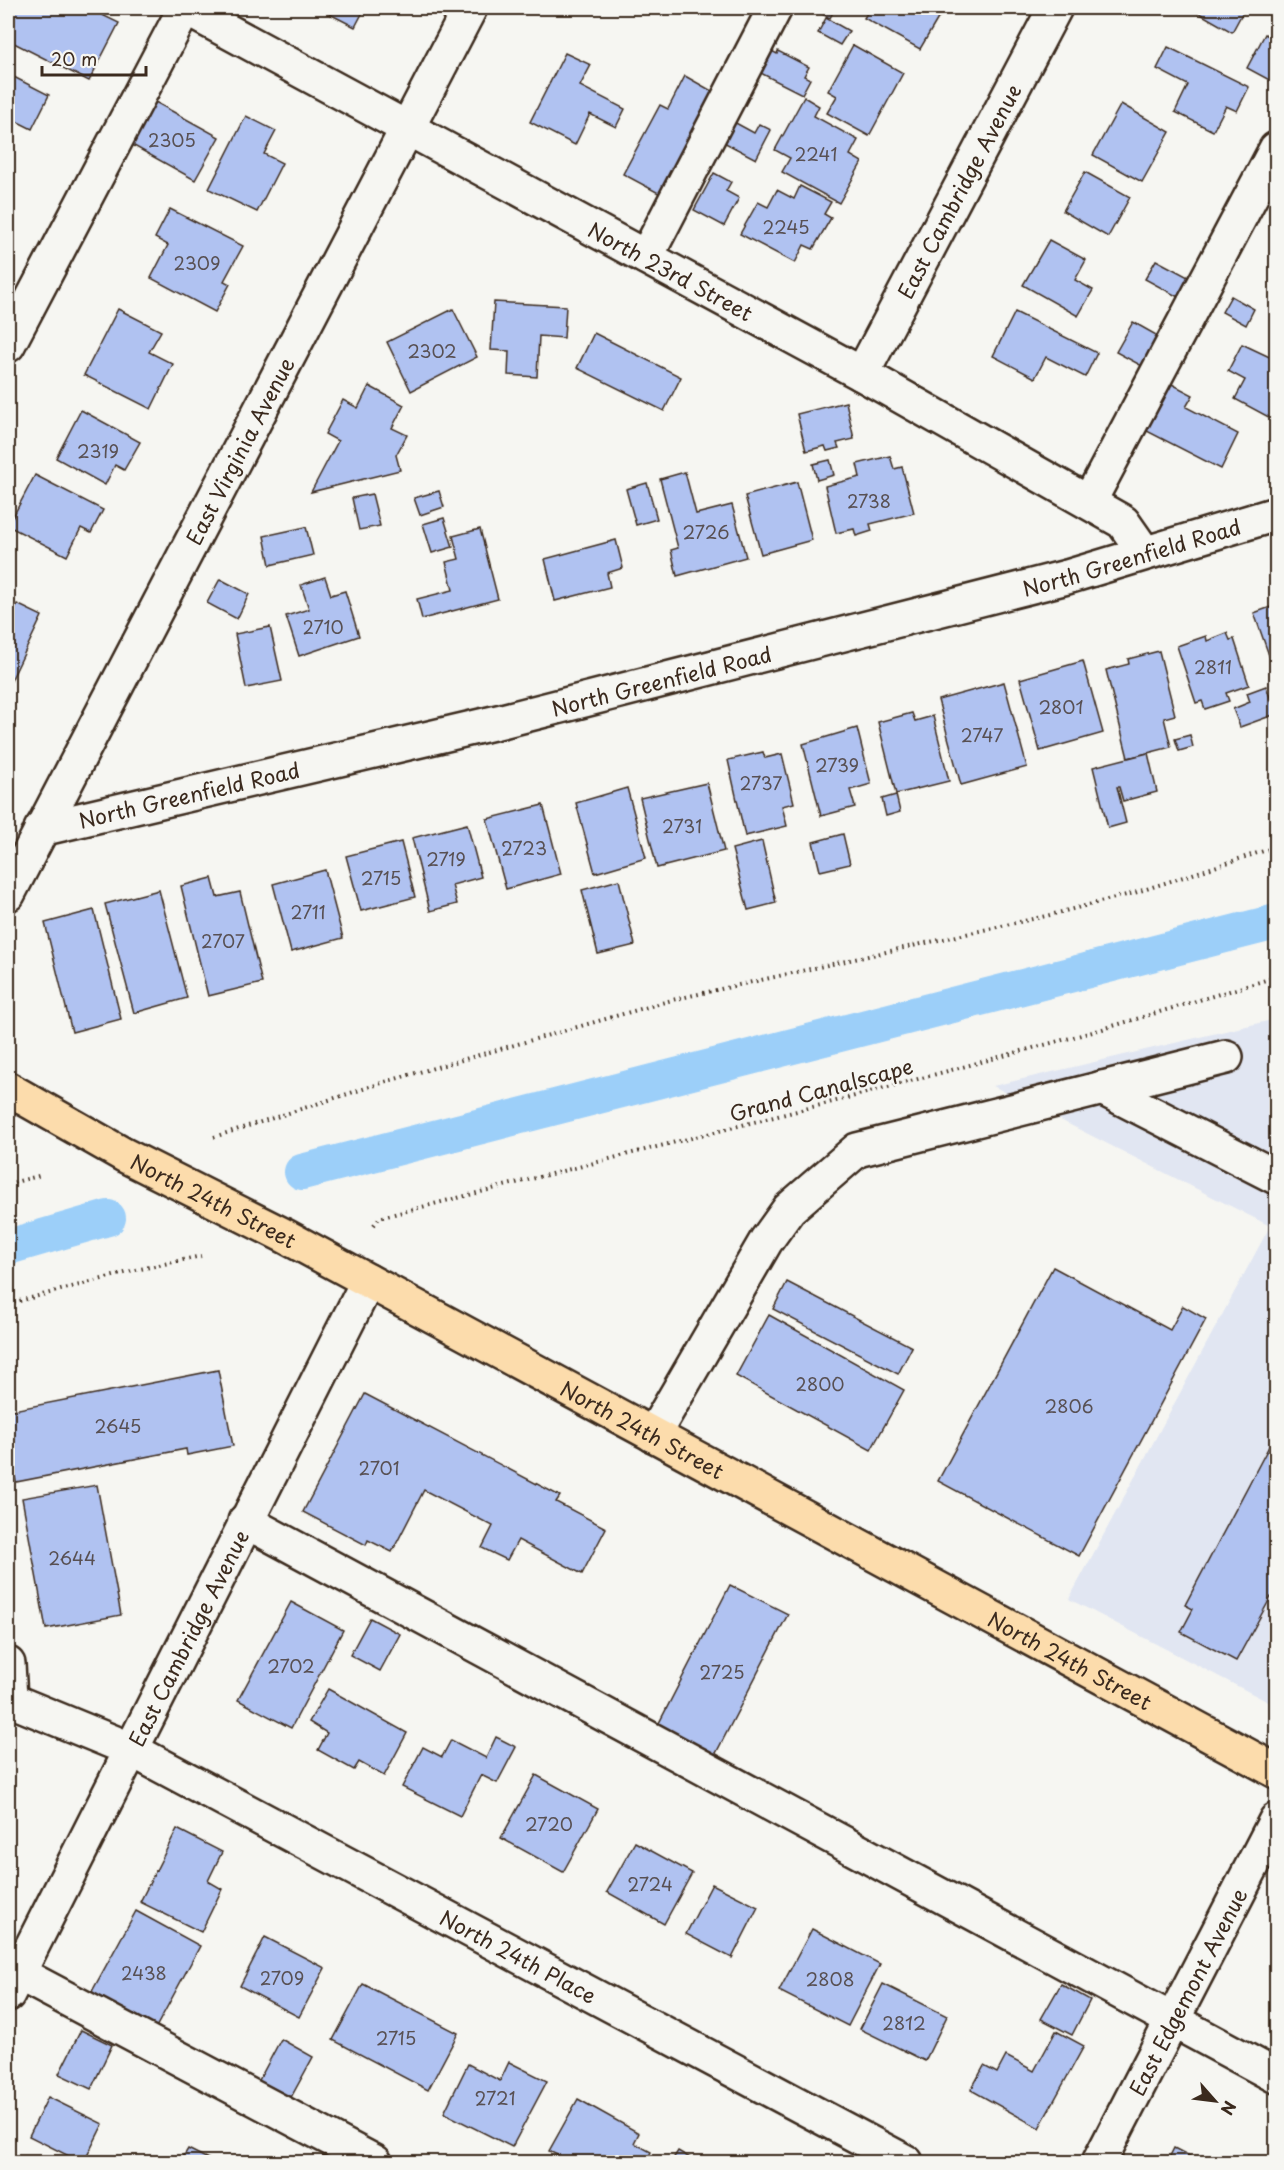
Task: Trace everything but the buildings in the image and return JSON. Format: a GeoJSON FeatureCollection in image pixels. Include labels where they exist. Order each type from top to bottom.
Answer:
{"type":"FeatureCollection","features":[{"type":"Feature","properties":{"kind":"main road","name":"North 24th Street"},"geometry":{"type":"LineString","coordinates":[[8,1089],[158,1172],[285,1236],[1276,1771]]}},
{"type":"Feature","properties":{"kind":"street","name":"North 23rd Street"},"geometry":{"type":"LineString","coordinates":[[185,8],[862,374],[1089,502],[1123,522],[1144,552]]}},
{"type":"Feature","properties":{"kind":"street"},"geometry":{"type":"LineString","coordinates":[[8,345],[185,8]]}},
{"type":"Feature","properties":{"kind":"street","name":"East Virginia Avenue"},"geometry":{"type":"LineString","coordinates":[[8,894],[470,8]]}},
{"type":"Feature","properties":{"kind":"street"},"geometry":{"type":"LineString","coordinates":[[646,257],[775,8]]}},
{"type":"Feature","properties":{"kind":"street","name":"East Cambridge Avenue"},"geometry":{"type":"LineString","coordinates":[[862,374],[1055,8]]}},
{"type":"Feature","properties":{"kind":"street"},"geometry":{"type":"LineString","coordinates":[[1089,502],[1276,149]]}},
{"type":"Feature","properties":{"kind":"street","name":"North Greenfield Road"},"geometry":{"type":"LineString","coordinates":[[41,829],[502,721],[1067,577],[1276,514]]}},
{"type":"Feature","properties":{"kind":"street"},"geometry":{"type":"LineString","coordinates":[[653,1435],[766,1241],[789,1209],[857,1150],[1226,1057]]}},
{"type":"Feature","properties":{"kind":"street"},"geometry":{"type":"LineString","coordinates":[[1102,1088],[1276,1177]]}},
{"type":"Feature","properties":{"kind":"street","name":"East Cambridge Avenue"},"geometry":{"type":"LineString","coordinates":[[13,1983],[368,1281]]}},
{"type":"Feature","properties":{"kind":"street"},"geometry":{"type":"LineString","coordinates":[[245,1521],[1276,2076]]}},
{"type":"Feature","properties":{"kind":"street"},"geometry":{"type":"LineString","coordinates":[[8,1664],[8,1699]]}},
{"type":"Feature","properties":{"kind":"street","name":"North 24th Place"},"geometry":{"type":"LineString","coordinates":[[8,1699],[130,1749],[906,2163]]}},
{"type":"Feature","properties":{"kind":"street","name":"East Edgemont Avenue"},"geometry":{"type":"LineString","coordinates":[[1099,2163],[1276,1820]]}},
{"type":"Feature","properties":{"kind":"street"},"geometry":{"type":"LineString","coordinates":[[13,1983],[375,2163]]}},
{"type":"Feature","properties":{"kind":"path"},"geometry":{"type":"LineString","coordinates":[[214,1137],[388,1081],[672,1000],[1046,916],[1134,893],[1276,848]]}},
{"type":"Feature","properties":{"kind":"path","name":"Grand Canalscape"},"geometry":{"type":"LineString","coordinates":[[374,1225],[379,1218],[840,1100],[1096,1031],[1276,977]]}},
{"type":"Feature","properties":{"kind":"path"},"geometry":{"type":"LineString","coordinates":[[8,1184],[42,1175]]}},
{"type":"Feature","properties":{"kind":"path"},"geometry":{"type":"LineString","coordinates":[[8,1304],[136,1270],[201,1256]]}},
{"type":"Feature","properties":{"kind":"shaded area"},"geometry":{"type":"Polygon","coordinates":[[[1276,1019],[1276,1706],[1069,1599],[1270,1226],[993,1086],[1276,1019]]]}},
{"type":"Feature","properties":{"kind":"waterway"},"geometry":{"type":"LineString","coordinates":[[302,1172],[1276,922]]}},
{"type":"Feature","properties":{"kind":"waterway"},"geometry":{"type":"LineString","coordinates":[[8,1247],[108,1218]]}}]}
